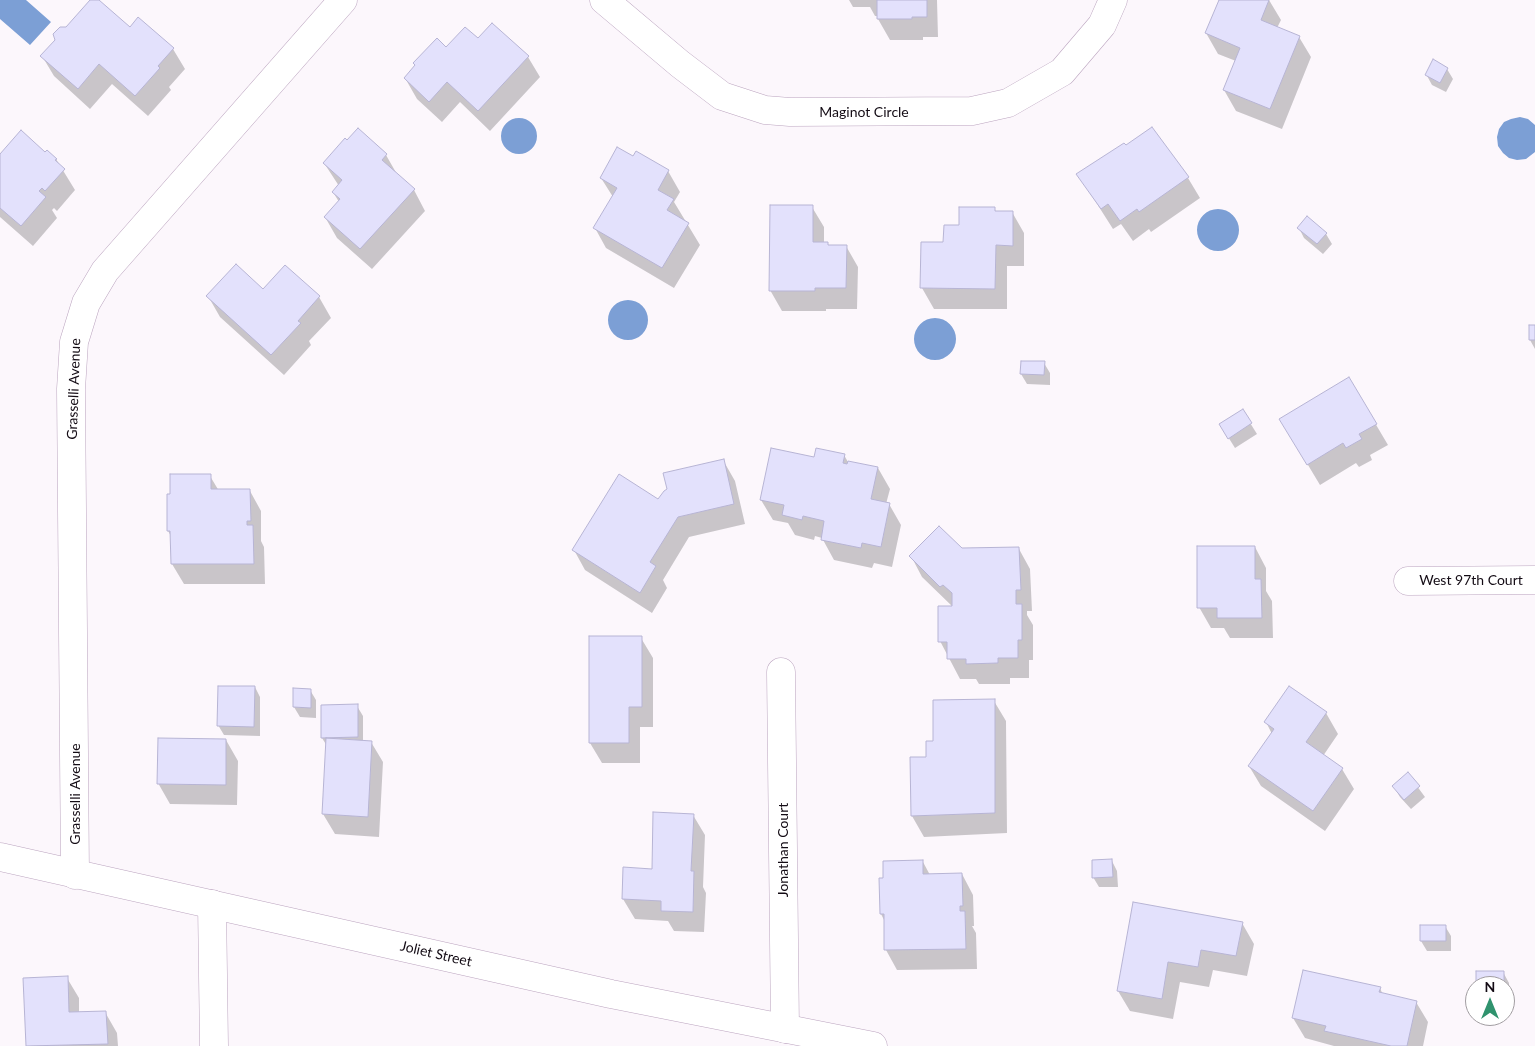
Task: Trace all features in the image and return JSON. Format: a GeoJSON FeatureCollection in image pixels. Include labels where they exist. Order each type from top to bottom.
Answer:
{"type":"FeatureCollection","features":[{"type":"Feature","properties":{"kind":"street","name":"Grasselli Avenue"},"geometry":{"type":"LineString","coordinates":[[75,875],[71,389],[74,342],[83,311],[105,271],[343,0]]}},
{"type":"Feature","properties":{"kind":"street","name":"Maginot Circle"},"geometry":{"type":"LineString","coordinates":[[604,0],[680,64],[722,96],[765,110],[790,112],[899,112],[972,111],[1008,103],[1062,72],[1102,25],[1113,0]]}},
{"type":"Feature","properties":{"kind":"street","name":"West 97th Court"},"geometry":{"type":"LineString","coordinates":[[1408,581],[1535,580]]}},
{"type":"Feature","properties":{"kind":"street","name":"Jonathan Court"},"geometry":{"type":"LineString","coordinates":[[781,672],[785,1029]]}},
{"type":"Feature","properties":{"kind":"street","name":"Joliet Street"},"geometry":{"type":"LineString","coordinates":[[0,857],[611,994],[873,1046]]}},
{"type":"Feature","properties":{"kind":"street"},"geometry":{"type":"LineString","coordinates":[[212,904],[214,1046]]}},
{"type":"Feature","properties":{"kind":"water"},"geometry":{"type":"Polygon","coordinates":[[[0,0],[26,0],[51,22],[30,45],[0,19],[0,0]]]}},
{"type":"Feature","properties":{"kind":"water"},"geometry":{"type":"Polygon","coordinates":[[[1520,117],[1528,119],[1535,125],[1535,152],[1526,159],[1517,160],[1509,158],[1503,153],[1498,146],[1497,137],[1499,129],[1504,122],[1520,117]]]}},
{"type":"Feature","properties":{"kind":"water"},"geometry":{"type":"Polygon","coordinates":[[[519,118],[526,119],[532,123],[536,129],[536,143],[532,149],[526,153],[519,154],[512,153],[506,149],[502,143],[501,136],[502,129],[506,123],[512,119],[519,118]]]}},
{"type":"Feature","properties":{"kind":"water"},"geometry":{"type":"Polygon","coordinates":[[[1222,209],[1230,212],[1236,218],[1239,230],[1236,242],[1230,248],[1214,251],[1206,248],[1200,242],[1197,226],[1200,218],[1206,212],[1222,209]]]}},
{"type":"Feature","properties":{"kind":"water"},"geometry":{"type":"Polygon","coordinates":[[[628,300],[642,306],[648,320],[642,334],[628,340],[614,334],[608,320],[614,306],[628,300]]]}},
{"type":"Feature","properties":{"kind":"water"},"geometry":{"type":"Polygon","coordinates":[[[939,318],[947,321],[953,327],[956,339],[953,351],[947,357],[931,360],[923,357],[917,351],[914,335],[917,327],[923,321],[939,318]]]}},
{"type":"Feature","properties":{"kind":"building"},"geometry":{"type":"Polygon","coordinates":[[[90,0],[99,0],[130,27],[138,17],[174,48],[158,66],[160,68],[135,96],[99,64],[78,89],[40,56],[55,40],[53,34],[60,27],[66,27],[90,0]]]}},
{"type":"Feature","properties":{"kind":"building"},"geometry":{"type":"Polygon","coordinates":[[[877,0],[927,0],[927,17],[877,19],[877,0]]]}},
{"type":"Feature","properties":{"kind":"building"},"geometry":{"type":"Polygon","coordinates":[[[1219,0],[1269,0],[1261,20],[1300,36],[1270,109],[1223,90],[1240,48],[1205,33],[1219,0]]]}},
{"type":"Feature","properties":{"kind":"building"},"geometry":{"type":"Polygon","coordinates":[[[492,23],[529,56],[478,111],[447,82],[429,102],[404,78],[415,65],[413,63],[437,38],[446,47],[465,27],[478,38],[492,23]]]}},
{"type":"Feature","properties":{"kind":"building"},"geometry":{"type":"Polygon","coordinates":[[[1433,59],[1448,68],[1440,83],[1425,75],[1433,59]]]}},
{"type":"Feature","properties":{"kind":"building"},"geometry":{"type":"Polygon","coordinates":[[[1152,127],[1189,177],[1139,212],[1137,209],[1120,221],[1108,204],[1101,209],[1076,174],[1124,143],[1126,145],[1152,127]]]}},
{"type":"Feature","properties":{"kind":"building"},"geometry":{"type":"Polygon","coordinates":[[[358,128],[387,154],[382,160],[415,189],[360,249],[324,217],[340,199],[332,192],[342,180],[323,163],[345,138],[347,140],[358,128]]]}},
{"type":"Feature","properties":{"kind":"building"},"geometry":{"type":"Polygon","coordinates":[[[21,130],[45,152],[47,150],[65,169],[45,191],[42,188],[39,191],[46,197],[21,226],[0,208],[0,154],[21,130]]]}},
{"type":"Feature","properties":{"kind":"building"},"geometry":{"type":"Polygon","coordinates":[[[617,147],[633,156],[636,151],[669,170],[658,190],[674,199],[667,210],[689,223],[662,268],[593,228],[617,188],[600,178],[617,147]]]}},
{"type":"Feature","properties":{"kind":"building"},"geometry":{"type":"Polygon","coordinates":[[[770,205],[813,205],[813,242],[828,242],[828,245],[847,245],[846,288],[815,288],[815,291],[769,291],[770,205]]]}},
{"type":"Feature","properties":{"kind":"building"},"geometry":{"type":"Polygon","coordinates":[[[959,207],[995,207],[995,211],[1013,211],[1013,246],[996,245],[995,289],[920,288],[921,242],[943,242],[944,225],[959,225],[959,207]]]}},
{"type":"Feature","properties":{"kind":"building"},"geometry":{"type":"Polygon","coordinates":[[[1307,216],[1327,233],[1317,244],[1297,228],[1307,216]]]}},
{"type":"Feature","properties":{"kind":"building"},"geometry":{"type":"Polygon","coordinates":[[[236,264],[263,289],[285,265],[320,296],[298,321],[301,323],[271,355],[206,296],[236,264]]]}},
{"type":"Feature","properties":{"kind":"building"},"geometry":{"type":"Polygon","coordinates":[[[1529,325],[1535,325],[1535,340],[1529,340],[1529,325]]]}},
{"type":"Feature","properties":{"kind":"building"},"geometry":{"type":"Polygon","coordinates":[[[1021,361],[1045,361],[1044,375],[1020,374],[1021,361]]]}},
{"type":"Feature","properties":{"kind":"building"},"geometry":{"type":"Polygon","coordinates":[[[1349,377],[1377,424],[1359,434],[1362,439],[1346,448],[1343,443],[1307,465],[1279,419],[1349,377]]]}},
{"type":"Feature","properties":{"kind":"building"},"geometry":{"type":"Polygon","coordinates":[[[1243,409],[1252,423],[1228,439],[1219,424],[1243,409]]]}},
{"type":"Feature","properties":{"kind":"building"},"geometry":{"type":"Polygon","coordinates":[[[771,448],[814,457],[816,448],[845,454],[843,463],[847,464],[848,461],[878,467],[871,499],[890,503],[881,547],[862,543],[861,548],[821,540],[824,521],[803,516],[802,520],[782,515],[784,505],[760,500],[771,448]]]}},
{"type":"Feature","properties":{"kind":"building"},"geometry":{"type":"Polygon","coordinates":[[[724,459],[734,504],[678,517],[650,562],[656,566],[640,593],[572,550],[619,474],[658,499],[667,489],[663,473],[724,459]]]}},
{"type":"Feature","properties":{"kind":"building"},"geometry":{"type":"Polygon","coordinates":[[[170,474],[211,474],[211,489],[250,489],[251,521],[247,521],[247,525],[253,525],[254,564],[171,564],[170,531],[167,531],[167,494],[170,494],[170,474]]]}},
{"type":"Feature","properties":{"kind":"building"},"geometry":{"type":"Polygon","coordinates":[[[939,526],[962,548],[1019,547],[1021,590],[1016,590],[1016,604],[1022,604],[1022,640],[1018,640],[1018,658],[998,658],[998,663],[966,664],[966,659],[947,659],[947,642],[938,642],[938,606],[952,606],[952,593],[943,585],[940,587],[909,556],[939,526]]]}},
{"type":"Feature","properties":{"kind":"building"},"geometry":{"type":"Polygon","coordinates":[[[1197,546],[1255,546],[1255,579],[1261,579],[1262,618],[1217,618],[1217,608],[1197,608],[1197,546]]]}},
{"type":"Feature","properties":{"kind":"building"},"geometry":{"type":"Polygon","coordinates":[[[589,636],[642,636],[642,707],[629,707],[629,743],[589,743],[589,636]]]}},
{"type":"Feature","properties":{"kind":"building"},"geometry":{"type":"Polygon","coordinates":[[[218,686],[255,686],[254,727],[217,726],[218,686]]]}},
{"type":"Feature","properties":{"kind":"building"},"geometry":{"type":"Polygon","coordinates":[[[1289,686],[1327,712],[1306,742],[1343,768],[1313,811],[1248,766],[1274,729],[1264,722],[1289,686]]]}},
{"type":"Feature","properties":{"kind":"building"},"geometry":{"type":"Polygon","coordinates":[[[293,688],[311,689],[311,708],[293,707],[293,688]]]}},
{"type":"Feature","properties":{"kind":"building"},"geometry":{"type":"Polygon","coordinates":[[[995,699],[995,813],[911,816],[910,757],[926,757],[926,741],[933,741],[933,700],[995,699]]]}},
{"type":"Feature","properties":{"kind":"building"},"geometry":{"type":"Polygon","coordinates":[[[358,704],[358,737],[321,738],[321,705],[358,704]]]}},
{"type":"Feature","properties":{"kind":"building"},"geometry":{"type":"Polygon","coordinates":[[[158,738],[226,739],[226,785],[157,784],[158,738]]]}},
{"type":"Feature","properties":{"kind":"building"},"geometry":{"type":"Polygon","coordinates":[[[326,738],[372,741],[368,817],[322,814],[326,738]]]}},
{"type":"Feature","properties":{"kind":"building"},"geometry":{"type":"Polygon","coordinates":[[[1408,772],[1420,786],[1404,800],[1392,786],[1408,772]]]}},
{"type":"Feature","properties":{"kind":"building"},"geometry":{"type":"Polygon","coordinates":[[[653,812],[694,814],[691,871],[694,871],[693,912],[661,911],[661,901],[622,899],[623,867],[652,869],[653,812]]]}},
{"type":"Feature","properties":{"kind":"building"},"geometry":{"type":"Polygon","coordinates":[[[1112,859],[1113,877],[1092,878],[1092,860],[1112,859]]]}},
{"type":"Feature","properties":{"kind":"building"},"geometry":{"type":"Polygon","coordinates":[[[923,860],[923,874],[962,873],[963,906],[960,906],[960,911],[965,911],[966,949],[884,950],[884,914],[880,914],[879,878],[883,878],[883,861],[923,860]]]}},
{"type":"Feature","properties":{"kind":"building"},"geometry":{"type":"Polygon","coordinates":[[[1133,902],[1243,922],[1236,956],[1201,950],[1198,967],[1168,962],[1162,999],[1117,991],[1133,902]]]}},
{"type":"Feature","properties":{"kind":"building"},"geometry":{"type":"Polygon","coordinates":[[[1420,925],[1446,925],[1446,941],[1420,941],[1420,925]]]}},
{"type":"Feature","properties":{"kind":"building"},"geometry":{"type":"Polygon","coordinates":[[[1303,970],[1381,987],[1379,992],[1417,1001],[1407,1046],[1391,1046],[1324,1031],[1326,1026],[1292,1018],[1303,970]]]}},
{"type":"Feature","properties":{"kind":"building"},"geometry":{"type":"Polygon","coordinates":[[[1476,971],[1504,971],[1504,976],[1476,976],[1476,971]]]}},
{"type":"Feature","properties":{"kind":"building"},"geometry":{"type":"Polygon","coordinates":[[[68,976],[69,1012],[106,1011],[108,1044],[26,1046],[23,978],[68,976]]]}}]}
